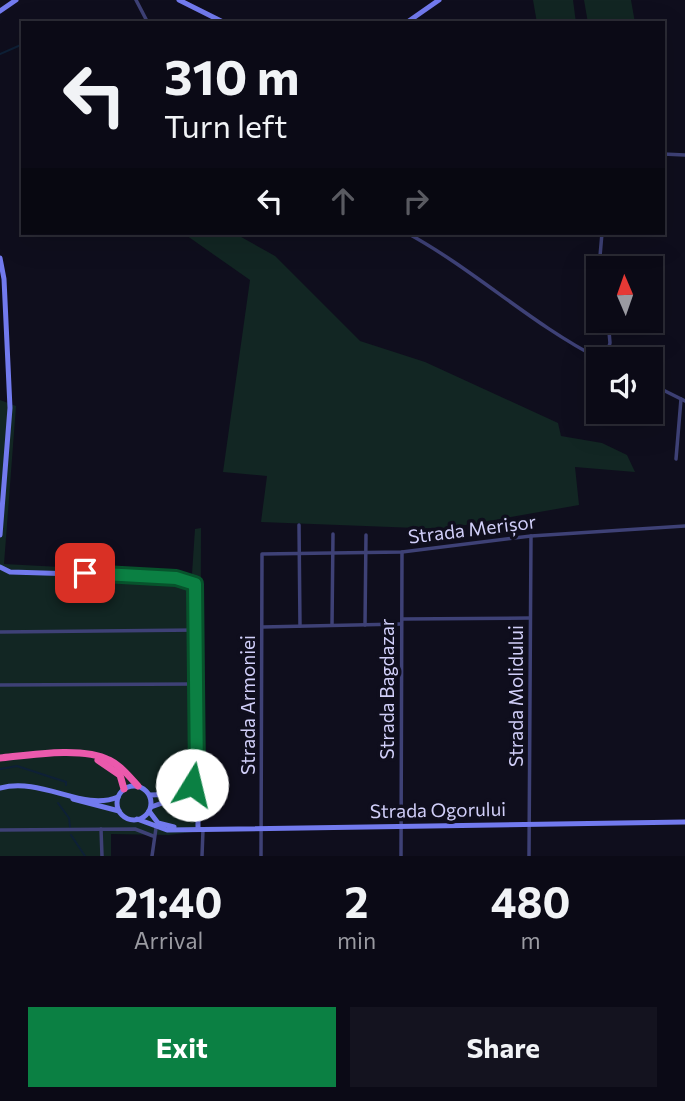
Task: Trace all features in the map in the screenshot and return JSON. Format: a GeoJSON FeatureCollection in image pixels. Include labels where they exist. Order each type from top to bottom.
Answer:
{"type":"FeatureCollection","features":[{"type":"Feature","properties":{"kind":"highway"},"geometry":{"type":"LineString","coordinates":[[60,754],[104,763],[120,775],[124,789]]}},
{"type":"Feature","properties":{"kind":"highway"},"geometry":{"type":"LineString","coordinates":[[0,759],[60,754],[106,758],[118,765],[138,786]]}},
{"type":"Feature","properties":{"kind":"street"},"geometry":{"type":"LineString","coordinates":[[0,11],[16,0]]}},
{"type":"Feature","properties":{"kind":"street"},"geometry":{"type":"LineString","coordinates":[[136,0],[147,21]]}},
{"type":"Feature","properties":{"kind":"street"},"geometry":{"type":"LineString","coordinates":[[179,0],[221,21]]}},
{"type":"Feature","properties":{"kind":"street"},"geometry":{"type":"LineString","coordinates":[[409,21],[439,0]]}},
{"type":"Feature","properties":{"kind":"street"},"geometry":{"type":"LineString","coordinates":[[665,154],[685,155]]}},
{"type":"Feature","properties":{"kind":"street"},"geometry":{"type":"LineString","coordinates":[[410,235],[476,275],[555,334],[586,350]]}},
{"type":"Feature","properties":{"kind":"street"},"geometry":{"type":"LineString","coordinates":[[600,256],[602,235]]}},
{"type":"Feature","properties":{"kind":"street"},"geometry":{"type":"LineString","coordinates":[[0,258],[4,279],[10,408],[0,535]]}},
{"type":"Feature","properties":{"kind":"street"},"geometry":{"type":"LineString","coordinates":[[663,390],[683,400],[677,459]]}},
{"type":"Feature","properties":{"kind":"street"},"geometry":{"type":"LineString","coordinates":[[299,525],[300,626]]}},
{"type":"Feature","properties":{"kind":"street","name":"Strada Merișor"},"geometry":{"type":"LineString","coordinates":[[262,554],[402,552],[531,536],[685,526]]}},
{"type":"Feature","properties":{"kind":"street"},"geometry":{"type":"LineString","coordinates":[[332,534],[332,625]]}},
{"type":"Feature","properties":{"kind":"street"},"geometry":{"type":"LineString","coordinates":[[365,625],[366,535]]}},
{"type":"Feature","properties":{"kind":"street","name":"Strada Molidului"},"geometry":{"type":"LineString","coordinates":[[530,856],[531,536]]}},
{"type":"Feature","properties":{"kind":"street","name":"Strada Bagdazar"},"geometry":{"type":"LineString","coordinates":[[401,856],[402,552]]}},
{"type":"Feature","properties":{"kind":"street","name":"Strada Armoniei"},"geometry":{"type":"LineString","coordinates":[[261,856],[262,554]]}},
{"type":"Feature","properties":{"kind":"street"},"geometry":{"type":"LineString","coordinates":[[0,568],[10,572],[188,579],[196,586],[197,777],[202,856]]}},
{"type":"Feature","properties":{"kind":"street"},"geometry":{"type":"LineString","coordinates":[[262,626],[530,618]]}},
{"type":"Feature","properties":{"kind":"street"},"geometry":{"type":"LineString","coordinates":[[0,632],[197,629]]}},
{"type":"Feature","properties":{"kind":"street"},"geometry":{"type":"LineString","coordinates":[[0,685],[196,684]]}},
{"type":"Feature","properties":{"kind":"street"},"geometry":{"type":"LineString","coordinates":[[51,790],[80,802],[119,811],[129,819],[137,820],[150,809],[182,796],[197,777]]}},
{"type":"Feature","properties":{"kind":"street"},"geometry":{"type":"LineString","coordinates":[[0,788],[25,785],[88,800],[104,801],[118,797],[124,789],[138,786],[149,795],[174,796],[192,785]]}},
{"type":"Feature","properties":{"kind":"street"},"geometry":{"type":"LineString","coordinates":[[149,795],[150,809]]}},
{"type":"Feature","properties":{"kind":"street"},"geometry":{"type":"LineString","coordinates":[[118,797],[119,811]]}},
{"type":"Feature","properties":{"kind":"street","name":"Strada Ogorului"},"geometry":{"type":"LineString","coordinates":[[150,809],[158,823],[201,830],[685,822]]}},
{"type":"Feature","properties":{"kind":"street","name":"Strada Ogorului"},"geometry":{"type":"LineString","coordinates":[[137,820],[156,828],[190,828]]}},
{"type":"Feature","properties":{"kind":"street"},"geometry":{"type":"LineString","coordinates":[[152,856],[156,828]]}},
{"type":"Feature","properties":{"kind":"street"},"geometry":{"type":"LineString","coordinates":[[101,829],[102,856]]}},
{"type":"Feature","properties":{"kind":"street"},"geometry":{"type":"LineString","coordinates":[[0,830],[135,829],[153,836]]}},
{"type":"Feature","properties":{"kind":"green space"},"geometry":{"type":"Polygon","coordinates":[[[533,0],[573,0],[576,21],[537,21],[533,0]]]}},
{"type":"Feature","properties":{"kind":"green space"},"geometry":{"type":"Polygon","coordinates":[[[584,0],[631,0],[635,21],[588,21],[584,0]]]}},
{"type":"Feature","properties":{"kind":"green space"},"geometry":{"type":"Polygon","coordinates":[[[186,235],[238,235],[275,256],[360,341],[425,362],[558,423],[561,436],[602,443],[627,455],[635,472],[575,467],[579,505],[443,529],[261,522],[267,476],[223,472],[250,280],[186,235]]]}},
{"type":"Feature","properties":{"kind":"green space"},"geometry":{"type":"Polygon","coordinates":[[[0,400],[16,406],[4,564],[192,574],[195,529],[201,528],[200,831],[169,835],[111,834],[111,856],[0,856],[0,400]]]}},
{"type":"Feature","properties":{"kind":"waterway"},"geometry":{"type":"LineString","coordinates":[[0,54],[21,45]]}},
{"type":"Feature","properties":{"kind":"waterway"},"geometry":{"type":"LineString","coordinates":[[0,769],[17,766],[66,782],[66,785]]}},
{"type":"Feature","properties":{"kind":"waterway"},"geometry":{"type":"LineString","coordinates":[[58,803],[69,818],[70,827]]}},
{"type":"Feature","properties":{"kind":"waterway"},"geometry":{"type":"LineString","coordinates":[[71,835],[85,856]]}},
{"type":"Feature","properties":{"kind":"route"},"geometry":{"type":"LineString","coordinates":[[85,573],[188,579],[195,584],[197,777],[192,785]]}}]}
